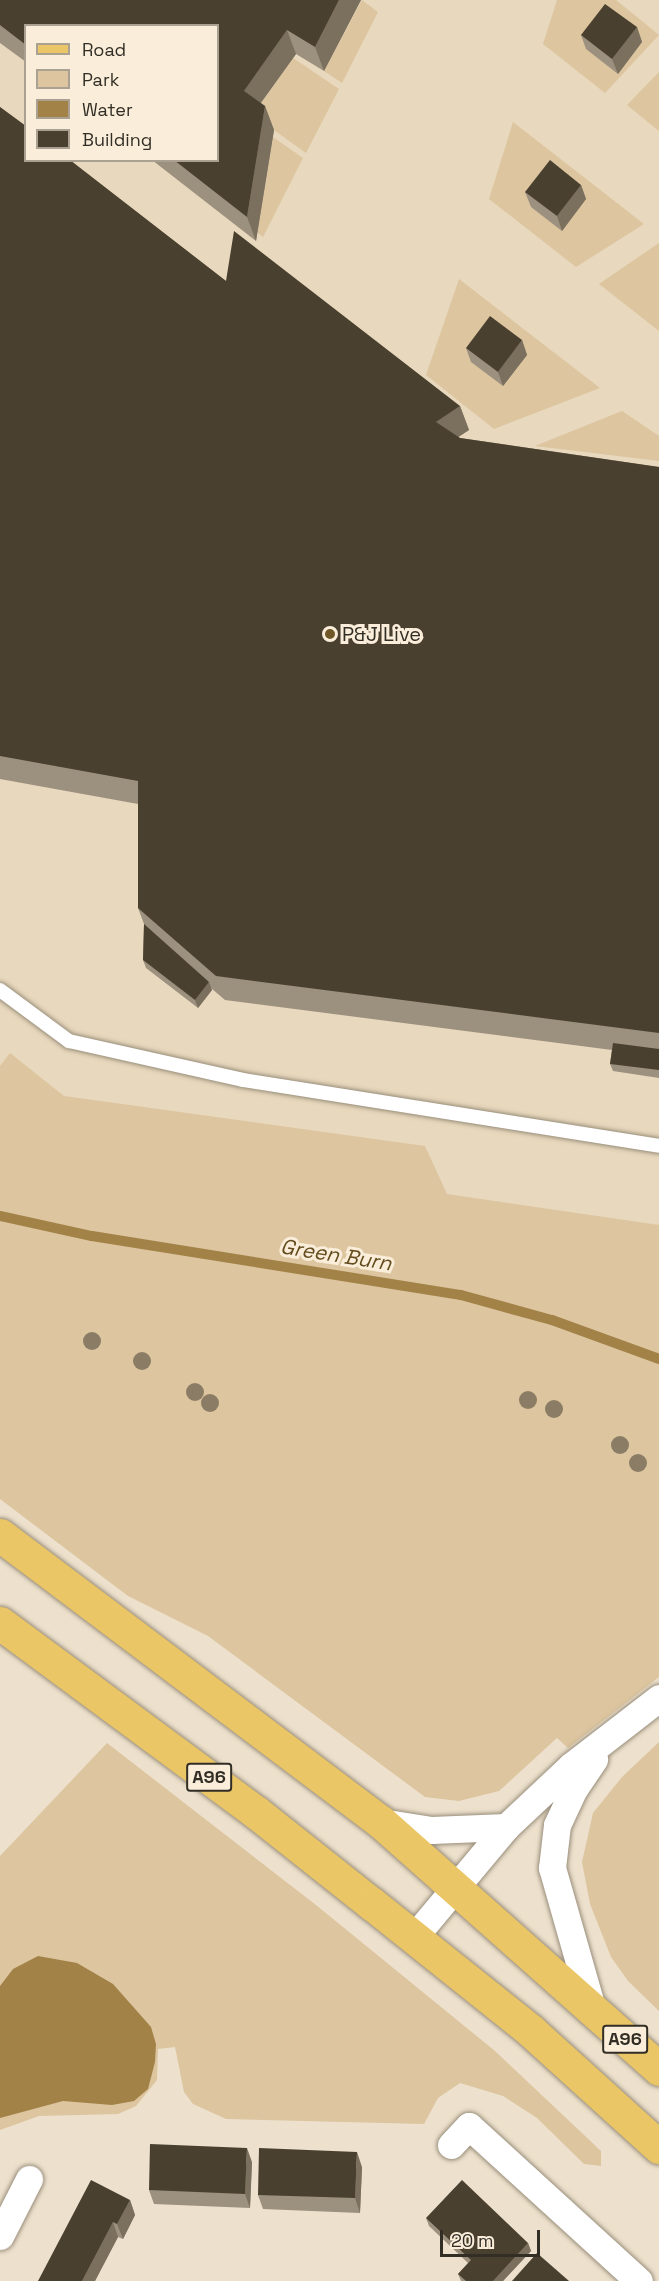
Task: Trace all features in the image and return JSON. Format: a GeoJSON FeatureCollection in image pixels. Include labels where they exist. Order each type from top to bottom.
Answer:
{"type":"FeatureCollection","features":[{"type":"Feature","properties":{"kind":"main road","name":"A96"},"geometry":{"type":"LineString","coordinates":[[0,1535],[381,1822],[659,2069]]}},
{"type":"Feature","properties":{"kind":"main road","name":"A96"},"geometry":{"type":"LineString","coordinates":[[0,1623],[257,1813],[414,1937],[531,2031],[659,2147]]}},
{"type":"Feature","properties":{"kind":"street"},"geometry":{"type":"LineString","coordinates":[[414,1937],[506,1827],[612,1733],[659,1698]]}},
{"type":"Feature","properties":{"kind":"street"},"geometry":{"type":"LineString","coordinates":[[592,2008],[552,1868],[553,1842],[574,1789],[612,1733]]}},
{"type":"Feature","properties":{"kind":"street"},"geometry":{"type":"LineString","coordinates":[[381,1822],[431,1830],[506,1827]]}},
{"type":"Feature","properties":{"kind":"street"},"geometry":{"type":"LineString","coordinates":[[451,2145],[469,2126],[639,2281]]}},
{"type":"Feature","properties":{"kind":"street"},"geometry":{"type":"LineString","coordinates":[[0,2234],[29,2179]]}},
{"type":"Feature","properties":{"kind":"lane"},"geometry":{"type":"LineString","coordinates":[[0,990],[69,1041],[243,1080],[659,1146]]}},
{"type":"Feature","properties":{"kind":"shaded area"},"geometry":{"type":"Polygon","coordinates":[[[0,0],[659,0],[659,1252],[0,1102],[0,0]]]}},
{"type":"Feature","properties":{"kind":"green space"},"geometry":{"type":"Polygon","coordinates":[[[362,0],[378,12],[342,83],[324,71],[362,0]]]}},
{"type":"Feature","properties":{"kind":"green space"},"geometry":{"type":"Polygon","coordinates":[[[557,0],[616,0],[659,35],[605,93],[543,44],[557,0]]]}},
{"type":"Feature","properties":{"kind":"green space"},"geometry":{"type":"Polygon","coordinates":[[[293,58],[339,89],[306,153],[253,115],[293,58]]]}},
{"type":"Feature","properties":{"kind":"green space"},"geometry":{"type":"Polygon","coordinates":[[[659,72],[659,131],[627,105],[659,72]]]}},
{"type":"Feature","properties":{"kind":"green space"},"geometry":{"type":"Polygon","coordinates":[[[513,122],[644,224],[576,267],[489,199],[513,122]]]}},
{"type":"Feature","properties":{"kind":"green space"},"geometry":{"type":"Polygon","coordinates":[[[273,137],[303,158],[263,237],[257,232],[273,137]]]}},
{"type":"Feature","properties":{"kind":"green space"},"geometry":{"type":"Polygon","coordinates":[[[659,243],[659,331],[599,284],[659,243]]]}},
{"type":"Feature","properties":{"kind":"green space"},"geometry":{"type":"Polygon","coordinates":[[[459,279],[600,388],[494,429],[426,375],[459,279]]]}},
{"type":"Feature","properties":{"kind":"green space"},"geometry":{"type":"Polygon","coordinates":[[[622,411],[659,436],[659,461],[535,446],[622,411]]]}},
{"type":"Feature","properties":{"kind":"green space"},"geometry":{"type":"Polygon","coordinates":[[[10,1053],[64,1096],[425,1146],[447,1194],[659,1225],[659,1677],[568,1748],[557,1738],[499,1791],[459,1801],[425,1797],[208,1636],[128,1596],[0,1499],[0,1066],[10,1053]]]}},
{"type":"Feature","properties":{"kind":"green space"},"geometry":{"type":"Polygon","coordinates":[[[659,1742],[659,2011],[628,1981],[611,1957],[590,1904],[582,1862],[593,1813],[622,1777],[659,1742]]]}},
{"type":"Feature","properties":{"kind":"green space"},"geometry":{"type":"Polygon","coordinates":[[[107,1743],[316,1905],[495,2051],[601,2151],[601,2166],[584,2164],[537,2118],[503,2096],[460,2083],[438,2098],[424,2124],[226,2119],[193,2104],[184,2092],[175,2047],[158,2049],[157,2080],[136,2106],[118,2114],[39,2116],[0,2130],[0,1856],[107,1743]]]}},
{"type":"Feature","properties":{"kind":"water"},"geometry":{"type":"Polygon","coordinates":[[[38,1956],[77,1963],[113,1984],[151,2027],[156,2044],[155,2062],[148,2089],[134,2101],[112,2105],[63,2101],[0,2118],[0,1986],[13,1969],[38,1956]]]}},
{"type":"Feature","properties":{"kind":"building"},"geometry":{"type":"Polygon","coordinates":[[[0,0],[339,0],[315,47],[287,30],[244,91],[265,106],[247,217],[177,162],[219,162],[219,24],[24,24],[24,43],[0,25],[0,0]]]}},
{"type":"Feature","properties":{"kind":"building"},"geometry":{"type":"Polygon","coordinates":[[[605,4],[637,27],[612,59],[581,35],[605,4]]]}},
{"type":"Feature","properties":{"kind":"building","name":"P&J Live"},"geometry":{"type":"Polygon","coordinates":[[[0,107],[24,125],[24,162],[73,162],[226,281],[234,231],[460,406],[436,422],[460,438],[659,467],[659,1033],[216,976],[138,908],[138,781],[0,756],[0,107]]]}},
{"type":"Feature","properties":{"kind":"building"},"geometry":{"type":"Polygon","coordinates":[[[550,160],[581,185],[557,216],[525,192],[550,160]]]}},
{"type":"Feature","properties":{"kind":"building"},"geometry":{"type":"Polygon","coordinates":[[[490,316],[522,340],[498,372],[466,348],[490,316]]]}},
{"type":"Feature","properties":{"kind":"building"},"geometry":{"type":"Polygon","coordinates":[[[144,924],[209,982],[195,1000],[143,960],[144,924]]]}},
{"type":"Feature","properties":{"kind":"building"},"geometry":{"type":"Polygon","coordinates":[[[613,1043],[659,1049],[659,1070],[610,1064],[613,1043]]]}},
{"type":"Feature","properties":{"kind":"building"},"geometry":{"type":"Polygon","coordinates":[[[150,2144],[247,2148],[245,2194],[149,2190],[150,2144]]]}},
{"type":"Feature","properties":{"kind":"building"},"geometry":{"type":"Polygon","coordinates":[[[259,2148],[357,2152],[355,2198],[258,2195],[259,2148]]]}},
{"type":"Feature","properties":{"kind":"building"},"geometry":{"type":"Polygon","coordinates":[[[91,2180],[130,2200],[117,2224],[113,2222],[82,2281],[38,2281],[91,2180]]]}},
{"type":"Feature","properties":{"kind":"building"},"geometry":{"type":"Polygon","coordinates":[[[462,2180],[528,2243],[493,2281],[466,2281],[458,2274],[471,2260],[426,2218],[462,2180]]]}},
{"type":"Feature","properties":{"kind":"building"},"geometry":{"type":"Polygon","coordinates":[[[537,2253],[569,2281],[512,2281],[537,2253]]]}},
{"type":"Feature","properties":{"kind":"waterway","name":"Green Burn"},"geometry":{"type":"LineString","coordinates":[[0,1216],[92,1236],[461,1295],[552,1320],[659,1359]]}},
{"type":"Feature","properties":{"kind":"place","name":"P&J Live"},"geometry":{"type":"Point","coordinates":[330,634]}}]}
